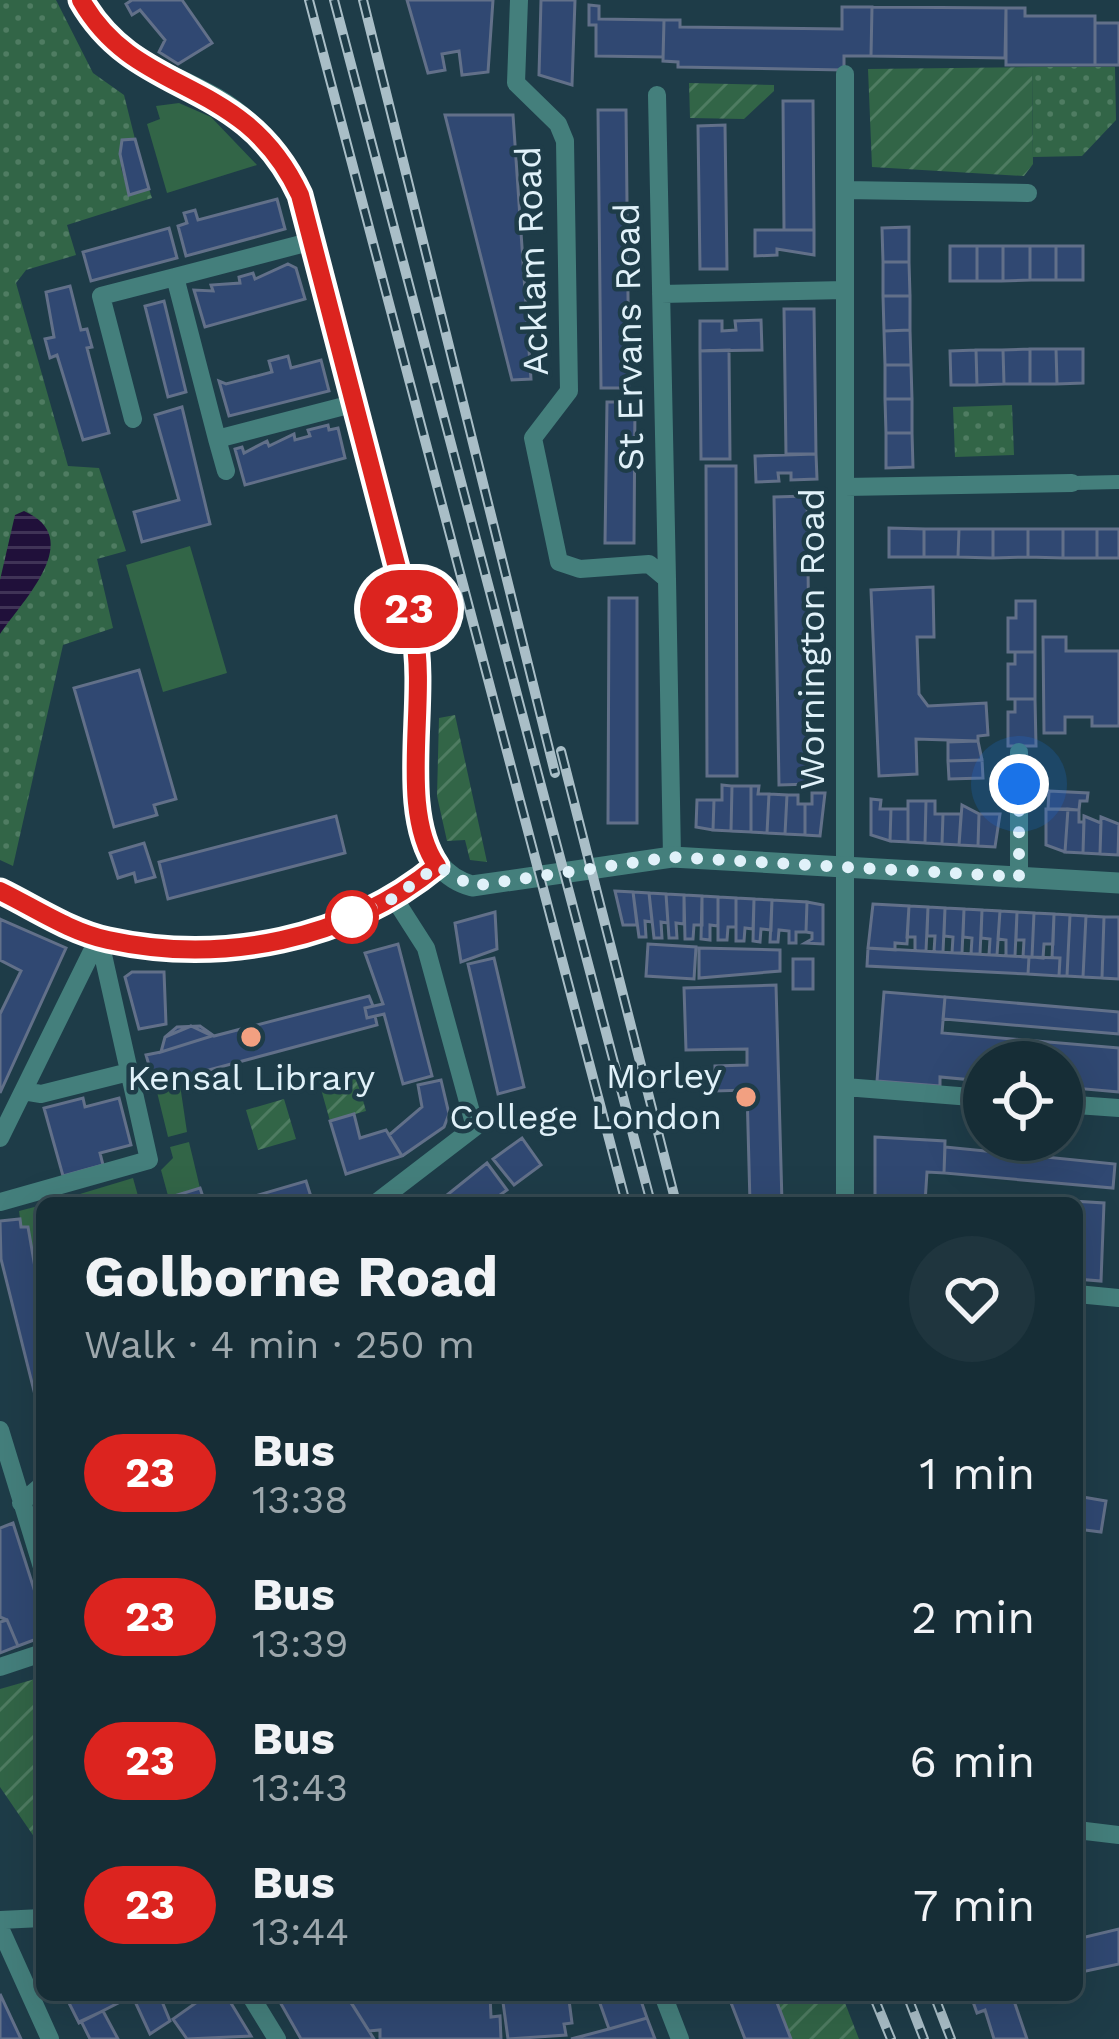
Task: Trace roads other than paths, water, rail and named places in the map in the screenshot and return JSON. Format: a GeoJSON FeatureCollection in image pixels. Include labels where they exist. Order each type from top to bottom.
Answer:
{"type":"FeatureCollection","features":[{"type":"Feature","properties":{"kind":"street"},"geometry":{"type":"LineString","coordinates":[[82,0],[110,43],[216,98],[267,139],[300,195],[420,661],[416,778],[426,846],[437,866],[472,886],[672,857],[1119,883]]}},
{"type":"Feature","properties":{"kind":"street","name":"Acklam Road"},"geometry":{"type":"LineString","coordinates":[[519,0],[516,83],[558,124],[565,141],[569,391],[533,438],[554,553],[570,568],[664,573]]}},
{"type":"Feature","properties":{"kind":"street","name":"Wornington Road"},"geometry":{"type":"LineString","coordinates":[[845,74],[845,1197]]}},
{"type":"Feature","properties":{"kind":"street","name":"St Ervans Road"},"geometry":{"type":"LineString","coordinates":[[657,94],[672,857]]}},
{"type":"Feature","properties":{"kind":"street"},"geometry":{"type":"LineString","coordinates":[[845,190],[1028,193]]}},
{"type":"Feature","properties":{"kind":"street"},"geometry":{"type":"LineString","coordinates":[[133,418],[101,296],[313,241]]}},
{"type":"Feature","properties":{"kind":"street"},"geometry":{"type":"LineString","coordinates":[[175,277],[226,471]]}},
{"type":"Feature","properties":{"kind":"street"},"geometry":{"type":"LineString","coordinates":[[661,294],[845,290]]}},
{"type":"Feature","properties":{"kind":"street"},"geometry":{"type":"LineString","coordinates":[[217,439],[356,403]]}},
{"type":"Feature","properties":{"kind":"street"},"geometry":{"type":"LineString","coordinates":[[845,487],[1119,482]]}},
{"type":"Feature","properties":{"kind":"street"},"geometry":{"type":"LineString","coordinates":[[1019,752],[1019,877]]}},
{"type":"Feature","properties":{"kind":"street"},"geometry":{"type":"LineString","coordinates":[[0,891],[99,938],[176,949],[260,945],[327,928],[394,898],[437,866]]}},
{"type":"Feature","properties":{"kind":"street"},"geometry":{"type":"LineString","coordinates":[[384,1197],[475,1126],[426,948],[394,898]]}},
{"type":"Feature","properties":{"kind":"street"},"geometry":{"type":"LineString","coordinates":[[0,1138],[99,938]]}},
{"type":"Feature","properties":{"kind":"street"},"geometry":{"type":"LineString","coordinates":[[0,1202],[149,1160],[99,938]]}},
{"type":"Feature","properties":{"kind":"street"},"geometry":{"type":"LineString","coordinates":[[86,961],[108,971]]}},
{"type":"Feature","properties":{"kind":"street"},"geometry":{"type":"LineString","coordinates":[[23,1090],[41,1094],[130,1072]]}},
{"type":"Feature","properties":{"kind":"street"},"geometry":{"type":"LineString","coordinates":[[845,1087],[963,1096]]}},
{"type":"Feature","properties":{"kind":"street"},"geometry":{"type":"LineString","coordinates":[[1083,1105],[1119,1108]]}},
{"type":"Feature","properties":{"kind":"street"},"geometry":{"type":"LineString","coordinates":[[1083,1295],[1119,1298]]}},
{"type":"Feature","properties":{"kind":"street"},"geometry":{"type":"LineString","coordinates":[[0,1430],[36,1549]]}},
{"type":"Feature","properties":{"kind":"street"},"geometry":{"type":"LineString","coordinates":[[21,1503],[36,1490]]}},
{"type":"Feature","properties":{"kind":"street"},"geometry":{"type":"LineString","coordinates":[[0,1667],[36,1655]]}},
{"type":"Feature","properties":{"kind":"street"},"geometry":{"type":"LineString","coordinates":[[1083,1831],[1119,1835]]}},
{"type":"Feature","properties":{"kind":"street"},"geometry":{"type":"LineString","coordinates":[[36,1919],[0,1924],[50,2039]]}},
{"type":"Feature","properties":{"kind":"street"},"geometry":{"type":"LineString","coordinates":[[254,2001],[277,2039]]}},
{"type":"Feature","properties":{"kind":"street"},"geometry":{"type":"LineString","coordinates":[[665,2001],[680,2039]]}},
{"type":"Feature","properties":{"kind":"railway"},"geometry":{"type":"LineString","coordinates":[[309,0],[624,1197]]}},
{"type":"Feature","properties":{"kind":"railway"},"geometry":{"type":"LineString","coordinates":[[334,0],[649,1197]]}},
{"type":"Feature","properties":{"kind":"railway"},"geometry":{"type":"LineString","coordinates":[[363,0],[555,773]]}},
{"type":"Feature","properties":{"kind":"railway"},"geometry":{"type":"LineString","coordinates":[[561,751],[674,1197]]}},
{"type":"Feature","properties":{"kind":"railway"},"geometry":{"type":"LineString","coordinates":[[875,2001],[891,2039]]}},
{"type":"Feature","properties":{"kind":"railway"},"geometry":{"type":"LineString","coordinates":[[909,2001],[924,2039]]}},
{"type":"Feature","properties":{"kind":"railway"},"geometry":{"type":"LineString","coordinates":[[936,2001],[951,2039]]}},
{"type":"Feature","properties":{"kind":"place","name":"Kensal Library"},"geometry":{"type":"Point","coordinates":[251,1037]}},
{"type":"Feature","properties":{"kind":"place","name":"Morley College London"},"geometry":{"type":"Point","coordinates":[746,1097]}}]}
